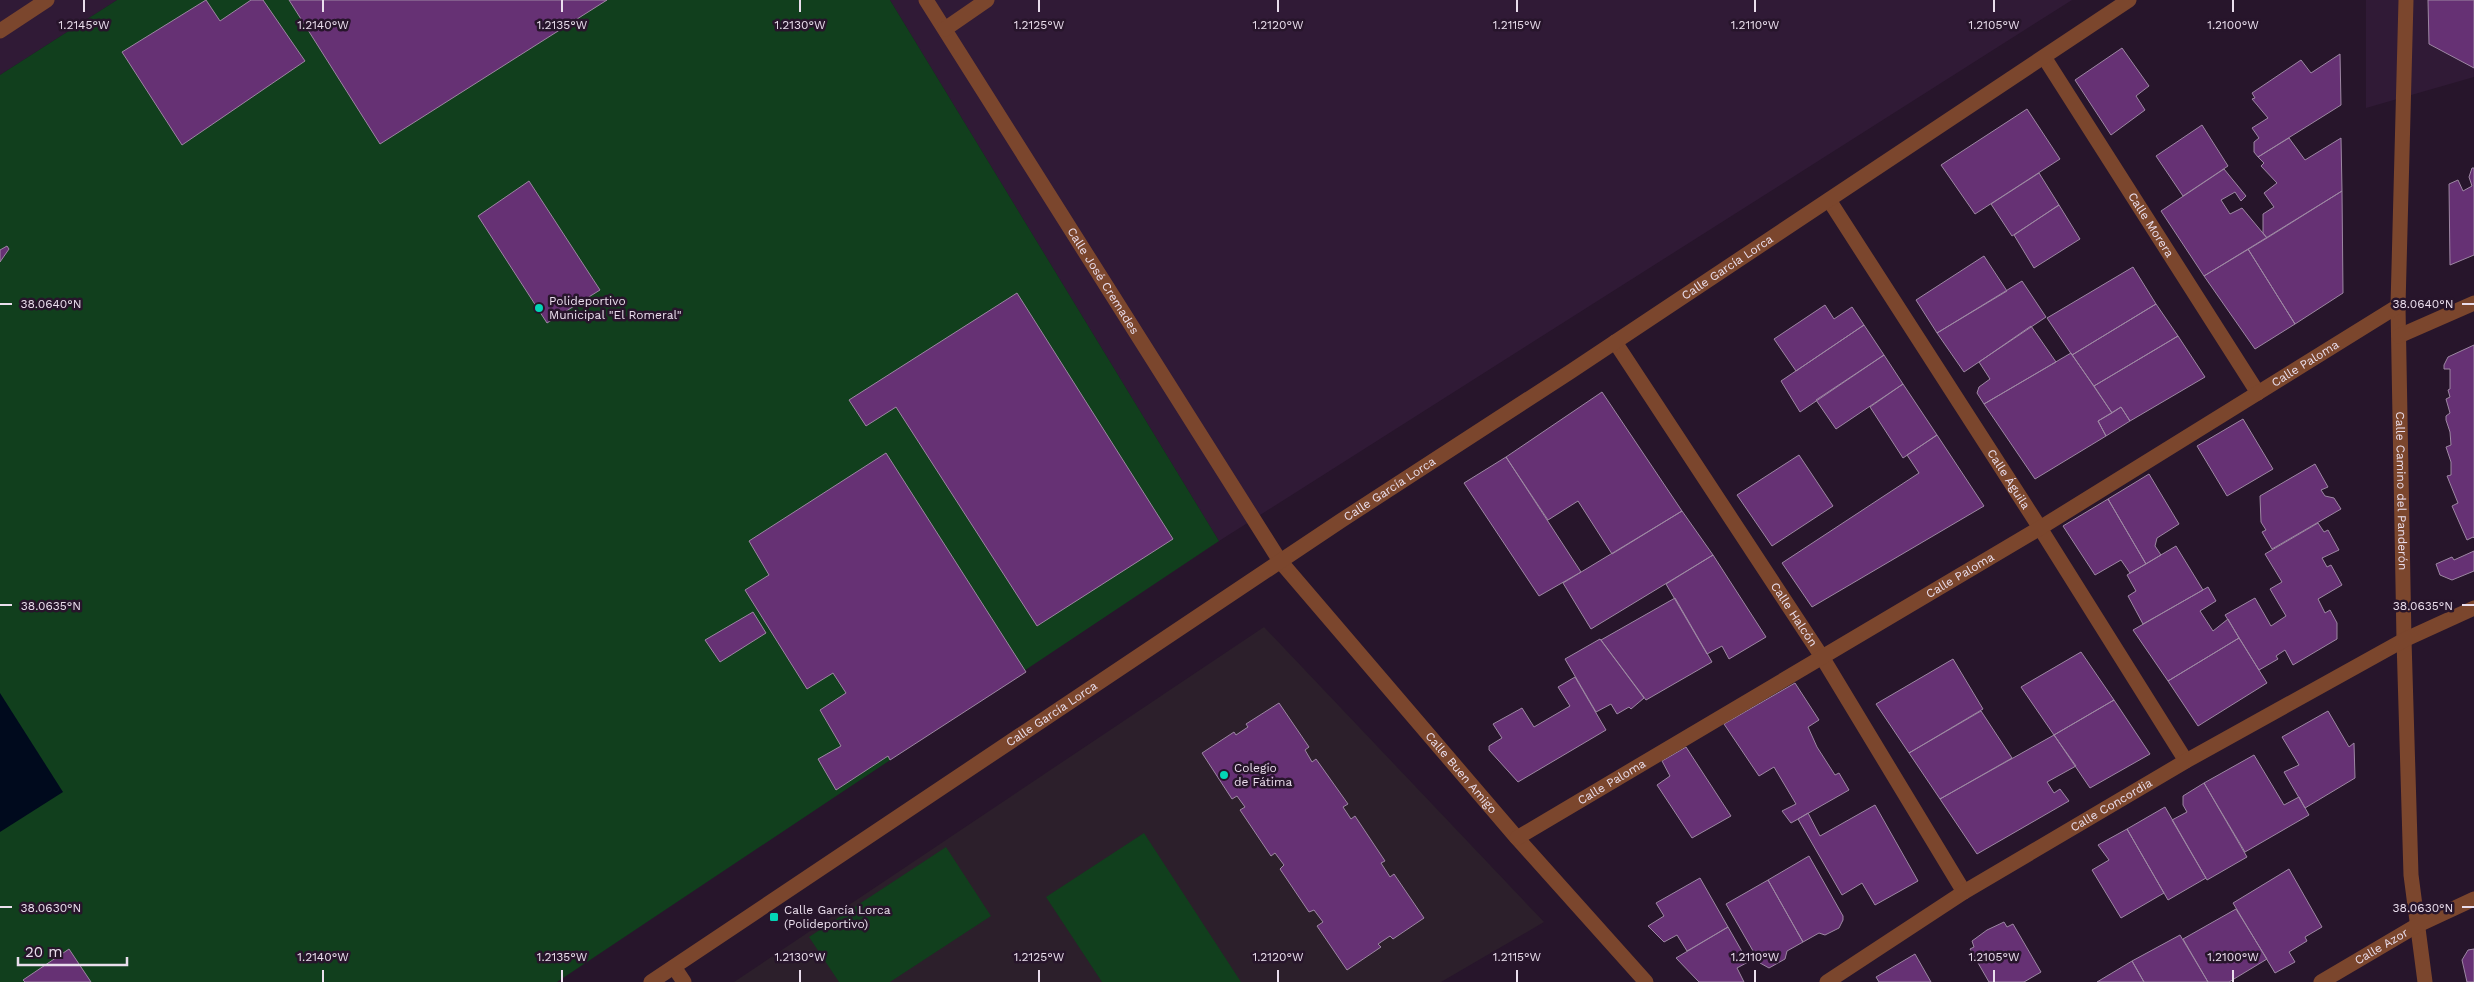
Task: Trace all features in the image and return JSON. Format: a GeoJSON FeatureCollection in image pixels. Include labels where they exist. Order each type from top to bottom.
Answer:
{"type":"FeatureCollection","features":[{"type":"Feature","properties":{"kind":"street"},"geometry":{"type":"LineString","coordinates":[[0,31],[47,0]]}},
{"type":"Feature","properties":{"kind":"street","name":"Calle José Cremades"},"geometry":{"type":"LineString","coordinates":[[926,0],[1280,561]]}},
{"type":"Feature","properties":{"kind":"street"},"geometry":{"type":"LineString","coordinates":[[945,29],[987,0]]}},
{"type":"Feature","properties":{"kind":"street","name":"Calle García Lorca"},"geometry":{"type":"LineString","coordinates":[[651,982],[1280,561],[1615,342],[2129,0]]}},
{"type":"Feature","properties":{"kind":"street","name":"Calle Camino del Panderón"},"geometry":{"type":"LineString","coordinates":[[2406,0],[2398,306],[2404,640],[2411,875],[2416,926],[2425,982]]}},
{"type":"Feature","properties":{"kind":"street","name":"Calle Morera"},"geometry":{"type":"LineString","coordinates":[[2044,57],[2258,393]]}},
{"type":"Feature","properties":{"kind":"street","name":"Calle Águila"},"geometry":{"type":"LineString","coordinates":[[1829,200],[2040,528],[2186,761]]}},
{"type":"Feature","properties":{"kind":"street"},"geometry":{"type":"LineString","coordinates":[[2399,336],[2474,303]]}},
{"type":"Feature","properties":{"kind":"street","name":"Calle Paloma"},"geometry":{"type":"LineString","coordinates":[[1516,838],[2040,528],[2398,306]]}},
{"type":"Feature","properties":{"kind":"street","name":"Calle Halcón"},"geometry":{"type":"LineString","coordinates":[[1615,342],[1822,657],[1964,892]]}},
{"type":"Feature","properties":{"kind":"street","name":"Calle Buen Amigo"},"geometry":{"type":"LineString","coordinates":[[1280,561],[1516,838],[1646,982]]}},
{"type":"Feature","properties":{"kind":"street","name":"Calle Concordia"},"geometry":{"type":"LineString","coordinates":[[1827,982],[1964,892],[2186,761],[2404,640],[2474,608]]}},
{"type":"Feature","properties":{"kind":"street","name":"Calle Azor"},"geometry":{"type":"LineString","coordinates":[[2321,982],[2416,926],[2474,899]]}},
{"type":"Feature","properties":{"kind":"street"},"geometry":{"type":"LineString","coordinates":[[674,967],[684,982]]}},
{"type":"Feature","properties":{"kind":"shaded area"},"geometry":{"type":"Polygon","coordinates":[[[0,0],[117,0],[0,75],[0,0]]]}},
{"type":"Feature","properties":{"kind":"shaded area"},"geometry":{"type":"Polygon","coordinates":[[[890,0],[2072,0],[1219,541],[890,0]]]}},
{"type":"Feature","properties":{"kind":"shaded area"},"geometry":{"type":"Polygon","coordinates":[[[2366,0],[2474,0],[2474,77],[2366,108],[2366,0]]]}},
{"type":"Feature","properties":{"kind":"shaded area","name":"Colegio de Fátima"},"geometry":{"type":"Polygon","coordinates":[[[1264,627],[1544,922],[1441,982],[734,982],[1264,627]]]}},
{"type":"Feature","properties":{"kind":"green space","name":"Polideportivo Municipal \"El Romeral\""},"geometry":{"type":"Polygon","coordinates":[[[117,0],[890,0],[1219,541],[557,982],[0,982],[0,75],[117,0]]]}},
{"type":"Feature","properties":{"kind":"green space"},"geometry":{"type":"Polygon","coordinates":[[[1144,833],[1241,982],[1102,982],[1046,897],[1144,833]]]}},
{"type":"Feature","properties":{"kind":"green space"},"geometry":{"type":"Polygon","coordinates":[[[946,847],[991,916],[890,982],[839,982],[809,937],[946,847]]]}},
{"type":"Feature","properties":{"kind":"water"},"geometry":{"type":"Polygon","coordinates":[[[0,693],[63,792],[0,832],[0,693]]]}},
{"type":"Feature","properties":{"kind":"building"},"geometry":{"type":"Polygon","coordinates":[[[206,0],[220,21],[251,0],[263,0],[305,61],[182,145],[122,52],[206,0]]]}},
{"type":"Feature","properties":{"kind":"building"},"geometry":{"type":"Polygon","coordinates":[[[289,0],[607,0],[380,144],[289,0]]]}},
{"type":"Feature","properties":{"kind":"building"},"geometry":{"type":"Polygon","coordinates":[[[2428,0],[2474,0],[2474,68],[2429,44],[2428,0]]]}},
{"type":"Feature","properties":{"kind":"building"},"geometry":{"type":"Polygon","coordinates":[[[2122,48],[2149,86],[2136,96],[2145,110],[2111,135],[2075,80],[2122,48]]]}},
{"type":"Feature","properties":{"kind":"building"},"geometry":{"type":"Polygon","coordinates":[[[2340,54],[2341,105],[2258,157],[2254,152],[2254,142],[2259,138],[2252,128],[2268,118],[2252,99],[2255,98],[2252,93],[2301,60],[2311,73],[2340,54]]]}},
{"type":"Feature","properties":{"kind":"building"},"geometry":{"type":"Polygon","coordinates":[[[2027,109],[2060,159],[1975,214],[1941,165],[2027,109]]]}},
{"type":"Feature","properties":{"kind":"building"},"geometry":{"type":"Polygon","coordinates":[[[2202,125],[2228,166],[2183,196],[2156,156],[2202,125]]]}},
{"type":"Feature","properties":{"kind":"building"},"geometry":{"type":"Polygon","coordinates":[[[2289,138],[2305,160],[2341,138],[2342,191],[2267,238],[2263,233],[2263,214],[2274,207],[2264,193],[2277,183],[2261,166],[2264,163],[2258,157],[2289,138]]]}},
{"type":"Feature","properties":{"kind":"building"},"geometry":{"type":"Polygon","coordinates":[[[2472,168],[2474,168],[2474,255],[2450,265],[2449,184],[2458,180],[2463,191],[2472,186],[2469,177],[2472,168]]]}},
{"type":"Feature","properties":{"kind":"building"},"geometry":{"type":"Polygon","coordinates":[[[2224,169],[2246,196],[2241,201],[2235,192],[2221,200],[2230,214],[2242,208],[2267,238],[2204,276],[2161,211],[2224,169]]]}},
{"type":"Feature","properties":{"kind":"building"},"geometry":{"type":"Polygon","coordinates":[[[2039,173],[2059,205],[2012,236],[1991,204],[2039,173]]]}},
{"type":"Feature","properties":{"kind":"building"},"geometry":{"type":"Polygon","coordinates":[[[529,181],[600,290],[547,323],[478,216],[529,181]]]}},
{"type":"Feature","properties":{"kind":"building"},"geometry":{"type":"Polygon","coordinates":[[[2342,191],[2343,293],[2295,324],[2248,249],[2342,191]]]}},
{"type":"Feature","properties":{"kind":"building"},"geometry":{"type":"Polygon","coordinates":[[[2059,205],[2080,239],[2034,268],[2014,235],[2059,205]]]}},
{"type":"Feature","properties":{"kind":"building"},"geometry":{"type":"Polygon","coordinates":[[[7,246],[9,249],[0,262],[0,250],[7,246]]]}},
{"type":"Feature","properties":{"kind":"building"},"geometry":{"type":"Polygon","coordinates":[[[2248,249],[2295,324],[2255,349],[2204,276],[2248,249]]]}},
{"type":"Feature","properties":{"kind":"building"},"geometry":{"type":"Polygon","coordinates":[[[1984,256],[2007,291],[1937,333],[1916,300],[1984,256]]]}},
{"type":"Feature","properties":{"kind":"building"},"geometry":{"type":"Polygon","coordinates":[[[2133,267],[2156,304],[2072,355],[2047,318],[2133,267]]]}},
{"type":"Feature","properties":{"kind":"building"},"geometry":{"type":"Polygon","coordinates":[[[2022,281],[2046,317],[1964,372],[1937,333],[2022,281]]]}},
{"type":"Feature","properties":{"kind":"building"},"geometry":{"type":"Polygon","coordinates":[[[1017,293],[1173,539],[1037,626],[896,407],[866,426],[849,400],[1017,293]]]}},
{"type":"Feature","properties":{"kind":"building"},"geometry":{"type":"Polygon","coordinates":[[[2156,304],[2178,336],[2094,386],[2072,355],[2156,304]]]}},
{"type":"Feature","properties":{"kind":"building"},"geometry":{"type":"Polygon","coordinates":[[[1825,305],[1834,319],[1852,307],[1864,325],[1796,371],[1774,339],[1825,305]]]}},
{"type":"Feature","properties":{"kind":"building"},"geometry":{"type":"Polygon","coordinates":[[[1864,325],[1884,355],[1800,412],[1781,381],[1864,325]]]}},
{"type":"Feature","properties":{"kind":"building"},"geometry":{"type":"Polygon","coordinates":[[[2031,326],[2056,362],[1984,404],[1977,393],[1979,387],[1990,379],[1979,362],[2031,326]]]}},
{"type":"Feature","properties":{"kind":"building"},"geometry":{"type":"Polygon","coordinates":[[[2178,336],[2205,377],[2130,421],[2121,407],[2112,413],[2094,386],[2178,336]]]}},
{"type":"Feature","properties":{"kind":"building"},"geometry":{"type":"Polygon","coordinates":[[[2474,345],[2474,538],[2467,540],[2452,506],[2458,503],[2447,476],[2451,475],[2451,462],[2446,447],[2451,445],[2450,432],[2446,420],[2446,416],[2450,413],[2446,399],[2450,397],[2448,390],[2450,389],[2450,369],[2444,369],[2444,365],[2448,357],[2474,345]]]}},
{"type":"Feature","properties":{"kind":"building"},"geometry":{"type":"Polygon","coordinates":[[[2071,353],[2112,413],[2098,421],[2106,436],[2035,479],[1984,404],[2071,353]]]}},
{"type":"Feature","properties":{"kind":"building"},"geometry":{"type":"Polygon","coordinates":[[[1884,355],[1903,384],[1836,429],[1816,400],[1884,355]]]}},
{"type":"Feature","properties":{"kind":"building"},"geometry":{"type":"Polygon","coordinates":[[[1903,384],[1937,435],[1903,458],[1870,407],[1903,384]]]}},
{"type":"Feature","properties":{"kind":"building"},"geometry":{"type":"Polygon","coordinates":[[[1602,392],[1682,511],[1612,554],[1578,501],[1548,520],[1506,457],[1602,392]]]}},
{"type":"Feature","properties":{"kind":"building"},"geometry":{"type":"Polygon","coordinates":[[[2121,407],[2130,421],[2106,436],[2098,421],[2121,407]]]}},
{"type":"Feature","properties":{"kind":"building"},"geometry":{"type":"Polygon","coordinates":[[[2243,419],[2273,469],[2227,496],[2197,446],[2243,419]]]}},
{"type":"Feature","properties":{"kind":"building"},"geometry":{"type":"Polygon","coordinates":[[[1937,435],[1984,506],[1812,607],[1782,563],[1919,473],[1907,455],[1937,435]]]}},
{"type":"Feature","properties":{"kind":"building"},"geometry":{"type":"Polygon","coordinates":[[[886,453],[1026,672],[890,760],[888,756],[836,790],[818,759],[841,746],[820,710],[846,693],[833,673],[807,689],[745,590],[769,575],[749,541],[886,453]]]}},
{"type":"Feature","properties":{"kind":"building"},"geometry":{"type":"Polygon","coordinates":[[[1799,455],[1833,506],[1772,546],[1737,495],[1799,455]]]}},
{"type":"Feature","properties":{"kind":"building"},"geometry":{"type":"Polygon","coordinates":[[[1506,457],[1581,572],[1539,596],[1464,483],[1506,457]]]}},
{"type":"Feature","properties":{"kind":"building"},"geometry":{"type":"Polygon","coordinates":[[[2315,464],[2328,487],[2321,490],[2325,496],[2334,498],[2341,509],[2272,549],[2262,532],[2266,530],[2261,522],[2260,496],[2315,464]]]}},
{"type":"Feature","properties":{"kind":"building"},"geometry":{"type":"Polygon","coordinates":[[[2149,474],[2179,524],[2157,538],[2155,546],[2161,555],[2146,564],[2108,499],[2149,474]]]}},
{"type":"Feature","properties":{"kind":"building"},"geometry":{"type":"Polygon","coordinates":[[[2108,499],[2146,564],[2130,573],[2121,560],[2095,575],[2063,526],[2108,499]]]}},
{"type":"Feature","properties":{"kind":"building"},"geometry":{"type":"Polygon","coordinates":[[[1682,511],[1713,555],[1591,629],[1563,583],[1682,511]]]}},
{"type":"Feature","properties":{"kind":"building"},"geometry":{"type":"Polygon","coordinates":[[[2318,523],[2324,532],[2328,530],[2339,550],[2322,558],[2327,567],[2331,565],[2342,585],[2318,599],[2325,613],[2330,610],[2337,623],[2337,639],[2293,665],[2285,650],[2276,656],[2278,659],[2259,670],[2225,615],[2255,598],[2271,626],[2286,616],[2270,589],[2282,582],[2265,554],[2318,523]]]}},
{"type":"Feature","properties":{"kind":"building"},"geometry":{"type":"Polygon","coordinates":[[[2176,546],[2203,590],[2143,624],[2128,596],[2136,591],[2127,575],[2176,546]]]}},
{"type":"Feature","properties":{"kind":"building"},"geometry":{"type":"Polygon","coordinates":[[[2474,551],[2474,571],[2452,580],[2440,575],[2436,564],[2452,557],[2454,560],[2474,551]]]}},
{"type":"Feature","properties":{"kind":"building"},"geometry":{"type":"Polygon","coordinates":[[[1713,555],[1766,637],[1729,659],[1722,646],[1707,654],[1666,584],[1713,555]]]}},
{"type":"Feature","properties":{"kind":"building"},"geometry":{"type":"Polygon","coordinates":[[[2208,587],[2216,601],[2200,611],[2213,631],[2228,619],[2239,638],[2168,681],[2133,630],[2208,587]]]}},
{"type":"Feature","properties":{"kind":"building"},"geometry":{"type":"Polygon","coordinates":[[[1675,598],[1712,662],[1646,700],[1601,640],[1675,598]]]}},
{"type":"Feature","properties":{"kind":"building"},"geometry":{"type":"Polygon","coordinates":[[[753,612],[766,633],[720,662],[705,640],[753,612]]]}},
{"type":"Feature","properties":{"kind":"building"},"geometry":{"type":"Polygon","coordinates":[[[2239,638],[2267,683],[2198,726],[2168,681],[2239,638]]]}},
{"type":"Feature","properties":{"kind":"building"},"geometry":{"type":"Polygon","coordinates":[[[1600,639],[1644,698],[1631,709],[1629,707],[1617,714],[1611,704],[1596,712],[1565,659],[1600,639]]]}},
{"type":"Feature","properties":{"kind":"building"},"geometry":{"type":"Polygon","coordinates":[[[2081,652],[2114,700],[2054,735],[2021,687],[2081,652]]]}},
{"type":"Feature","properties":{"kind":"building"},"geometry":{"type":"Polygon","coordinates":[[[1953,659],[1983,709],[1909,753],[1876,704],[1953,659]]]}},
{"type":"Feature","properties":{"kind":"building"},"geometry":{"type":"Polygon","coordinates":[[[1575,677],[1606,730],[1518,782],[1489,750],[1489,746],[1502,738],[1493,724],[1522,708],[1534,727],[1570,706],[1558,687],[1575,677]]]}},
{"type":"Feature","properties":{"kind":"building"},"geometry":{"type":"Polygon","coordinates":[[[1795,683],[1819,720],[1808,727],[1817,747],[1835,775],[1839,773],[1849,790],[1791,823],[1782,811],[1796,804],[1774,767],[1759,776],[1724,724],[1795,683]]]}},
{"type":"Feature","properties":{"kind":"building"},"geometry":{"type":"Polygon","coordinates":[[[2114,700],[2150,754],[2090,788],[2054,735],[2114,700]]]}},
{"type":"Feature","properties":{"kind":"building"},"geometry":{"type":"Polygon","coordinates":[[[1279,703],[1309,747],[1305,750],[1312,762],[1316,759],[1348,804],[1343,807],[1351,819],[1355,816],[1385,861],[1381,863],[1390,877],[1394,874],[1424,918],[1393,939],[1390,936],[1378,944],[1381,947],[1347,970],[1317,926],[1323,922],[1314,910],[1309,912],[1280,869],[1284,865],[1275,853],[1271,856],[1240,810],[1245,807],[1237,796],[1232,799],[1202,753],[1234,732],[1236,735],[1248,727],[1246,724],[1279,703]]]}},
{"type":"Feature","properties":{"kind":"building"},"geometry":{"type":"Polygon","coordinates":[[[1981,711],[2012,758],[1940,799],[1909,753],[1981,711]]]}},
{"type":"Feature","properties":{"kind":"building"},"geometry":{"type":"Polygon","coordinates":[[[2328,711],[2349,747],[2354,743],[2355,778],[2305,808],[2284,772],[2299,765],[2282,737],[2328,711]]]}},
{"type":"Feature","properties":{"kind":"building"},"geometry":{"type":"Polygon","coordinates":[[[2054,735],[2076,766],[2047,782],[2054,793],[2060,789],[2069,801],[1977,854],[1940,799],[2054,735]]]}},
{"type":"Feature","properties":{"kind":"building"},"geometry":{"type":"Polygon","coordinates":[[[1686,747],[1731,816],[1692,838],[1657,785],[1670,776],[1662,761],[1686,747]]]}},
{"type":"Feature","properties":{"kind":"building"},"geometry":{"type":"Polygon","coordinates":[[[2254,755],[2284,805],[2299,797],[2309,815],[2245,852],[2204,783],[2254,755]]]}},
{"type":"Feature","properties":{"kind":"building"},"geometry":{"type":"Polygon","coordinates":[[[2204,783],[2247,857],[2207,880],[2172,820],[2187,812],[2183,805],[2183,796],[2204,783]]]}},
{"type":"Feature","properties":{"kind":"building"},"geometry":{"type":"Polygon","coordinates":[[[1875,805],[1918,881],[1875,905],[1862,883],[1842,895],[1798,819],[1808,813],[1820,836],[1875,805]]]}},
{"type":"Feature","properties":{"kind":"building"},"geometry":{"type":"Polygon","coordinates":[[[2165,807],[2206,878],[2168,900],[2127,829],[2165,807]]]}},
{"type":"Feature","properties":{"kind":"building"},"geometry":{"type":"Polygon","coordinates":[[[2127,829],[2164,893],[2121,918],[2092,870],[2109,860],[2098,845],[2127,829]]]}},
{"type":"Feature","properties":{"kind":"building"},"geometry":{"type":"Polygon","coordinates":[[[1809,856],[1843,916],[1843,920],[1839,928],[1825,935],[1819,933],[1803,942],[1768,880],[1809,856]]]}},
{"type":"Feature","properties":{"kind":"building"},"geometry":{"type":"Polygon","coordinates":[[[2289,869],[2322,927],[2305,937],[2307,941],[2289,952],[2295,962],[2275,973],[2233,903],[2289,869]]]}},
{"type":"Feature","properties":{"kind":"building"},"geometry":{"type":"Polygon","coordinates":[[[1700,878],[1728,927],[1687,951],[1677,935],[1664,942],[1648,926],[1664,916],[1656,903],[1700,878]]]}},
{"type":"Feature","properties":{"kind":"building"},"geometry":{"type":"Polygon","coordinates":[[[1768,880],[1803,942],[1787,951],[1785,959],[1769,968],[1760,963],[1726,904],[1768,880]]]}},
{"type":"Feature","properties":{"kind":"building"},"geometry":{"type":"Polygon","coordinates":[[[2236,909],[2267,959],[2229,982],[2208,982],[2183,939],[2236,909]]]}},
{"type":"Feature","properties":{"kind":"building"},"geometry":{"type":"Polygon","coordinates":[[[2004,922],[2007,927],[2013,924],[2041,972],[2024,982],[1989,982],[1970,949],[1974,947],[1972,941],[1987,930],[2004,922]]]}},
{"type":"Feature","properties":{"kind":"building"},"geometry":{"type":"Polygon","coordinates":[[[1728,927],[1748,962],[1737,968],[1744,982],[1699,982],[1676,958],[1728,927]]]}},
{"type":"Feature","properties":{"kind":"building"},"geometry":{"type":"Polygon","coordinates":[[[2180,935],[2208,982],[2144,982],[2132,961],[2180,935]]]}},
{"type":"Feature","properties":{"kind":"building"},"geometry":{"type":"Polygon","coordinates":[[[69,949],[91,982],[25,982],[23,980],[69,949]]]}},
{"type":"Feature","properties":{"kind":"building"},"geometry":{"type":"Polygon","coordinates":[[[2474,949],[2474,982],[2467,982],[2462,960],[2468,950],[2474,949]]]}},
{"type":"Feature","properties":{"kind":"building"},"geometry":{"type":"Polygon","coordinates":[[[1915,954],[1931,982],[1879,982],[1876,977],[1915,954]]]}},
{"type":"Feature","properties":{"kind":"building"},"geometry":{"type":"Polygon","coordinates":[[[2132,961],[2144,982],[2097,982],[2132,961]]]}},
{"type":"Feature","properties":{"kind":"place","name":"Polideportivo Municipal \"El Romeral\""},"geometry":{"type":"Point","coordinates":[539,308]}},
{"type":"Feature","properties":{"kind":"place","name":"Colegio de Fátima"},"geometry":{"type":"Point","coordinates":[1224,775]}},
{"type":"Feature","properties":{"kind":"place","name":"Calle García Lorca (Polideportivo)"},"geometry":{"type":"Point","coordinates":[774,917]}}]}
